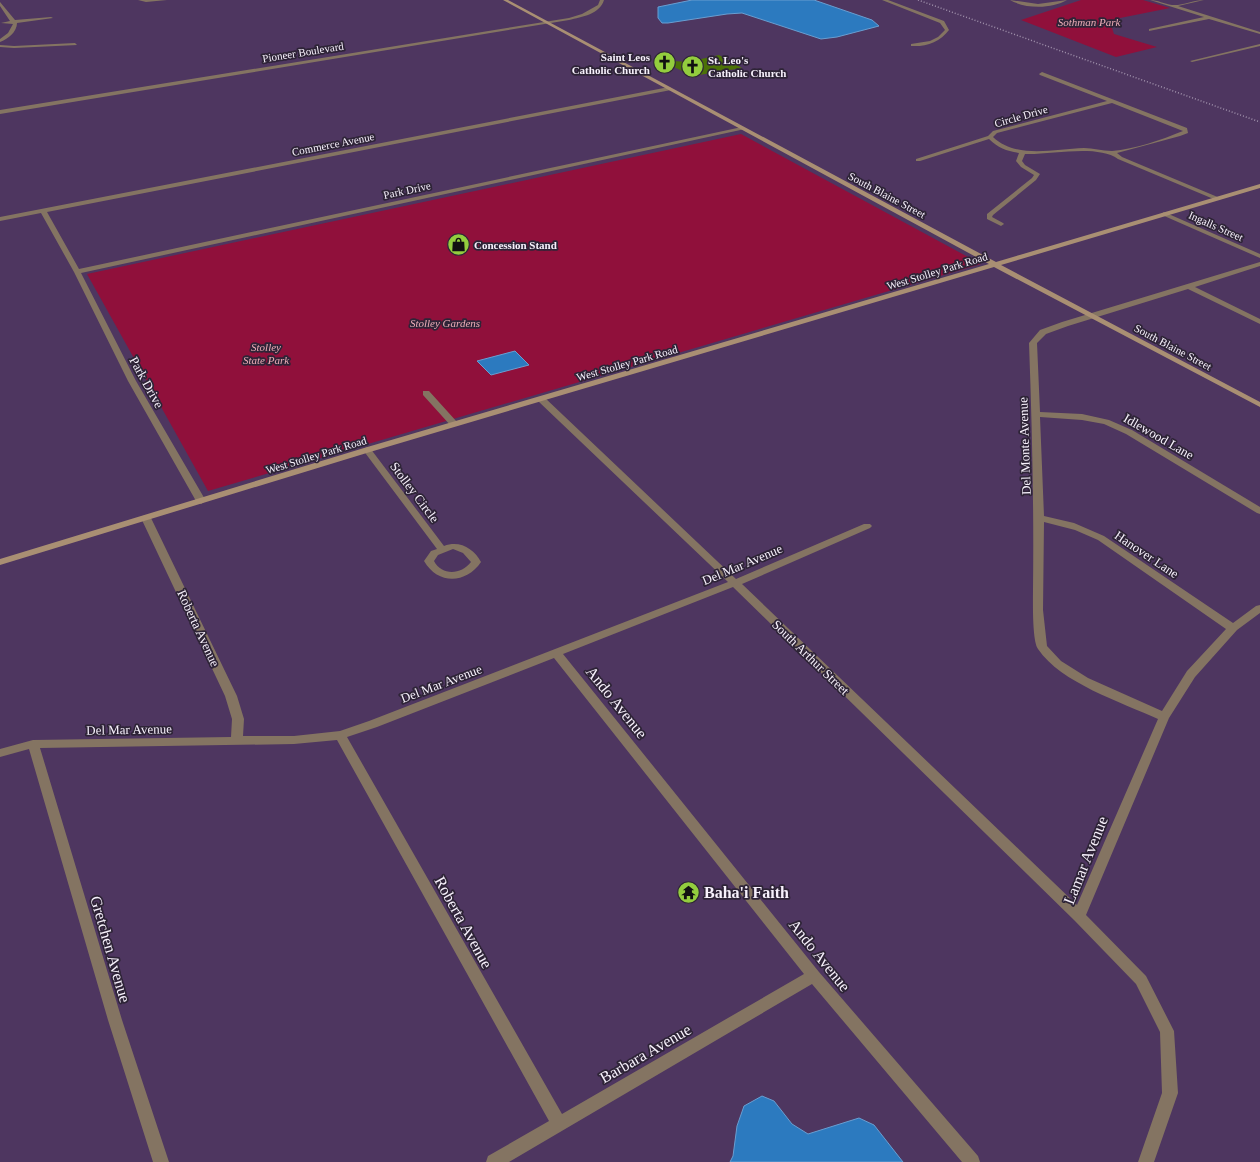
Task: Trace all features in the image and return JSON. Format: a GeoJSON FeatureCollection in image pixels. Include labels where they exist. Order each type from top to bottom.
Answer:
{"type":"FeatureCollection","features":[{"type":"Feature","properties":{"kind":"street"},"geometry":{"type":"LineString","coordinates":[[140,0],[165,0]]}},
{"type":"Feature","properties":{"kind":"street","name":"South Blaine Street"},"geometry":{"type":"LineString","coordinates":[[505,0],[742,129],[1260,405]]}},
{"type":"Feature","properties":{"kind":"street","name":"Pioneer Boulevard"},"geometry":{"type":"LineString","coordinates":[[0,112],[547,23],[584,14],[600,6],[602,0]]}},
{"type":"Feature","properties":{"kind":"street"},"geometry":{"type":"LineString","coordinates":[[884,0],[942,22],[947,28],[941,38],[930,43],[913,45]]}},
{"type":"Feature","properties":{"kind":"street"},"geometry":{"type":"LineString","coordinates":[[1012,0],[1034,6],[1044,6],[1065,0]]}},
{"type":"Feature","properties":{"kind":"street"},"geometry":{"type":"LineString","coordinates":[[1152,0],[1260,33]]}},
{"type":"Feature","properties":{"kind":"street"},"geometry":{"type":"LineString","coordinates":[[1172,6],[1202,0]]}},
{"type":"Feature","properties":{"kind":"street"},"geometry":{"type":"LineString","coordinates":[[0,3],[14,22],[13,30],[8,36],[0,41]]}},
{"type":"Feature","properties":{"kind":"street"},"geometry":{"type":"LineString","coordinates":[[1151,30],[1209,17]]}},
{"type":"Feature","properties":{"kind":"street"},"geometry":{"type":"LineString","coordinates":[[0,19],[4,26],[14,22],[51,18]]}},
{"type":"Feature","properties":{"kind":"street"},"geometry":{"type":"LineString","coordinates":[[1244,28],[1254,26]]}},
{"type":"Feature","properties":{"kind":"street"},"geometry":{"type":"LineString","coordinates":[[0,46],[14,47],[75,44]]}},
{"type":"Feature","properties":{"kind":"street"},"geometry":{"type":"LineString","coordinates":[[1192,61],[1260,45]]}},
{"type":"Feature","properties":{"kind":"street","name":"Circle Drive"},"geometry":{"type":"LineString","coordinates":[[1042,74],[1113,101],[1185,129],[1186,132],[1113,153],[1090,150],[1042,152],[1012,151],[993,142],[990,137],[995,132],[1113,101]]}},
{"type":"Feature","properties":{"kind":"street","name":"Commerce Avenue"},"geometry":{"type":"LineString","coordinates":[[0,219],[669,89]]}},
{"type":"Feature","properties":{"kind":"street","name":"Park Drive"},"geometry":{"type":"LineString","coordinates":[[77,272],[742,129]]}},
{"type":"Feature","properties":{"kind":"street"},"geometry":{"type":"LineString","coordinates":[[918,160],[990,137]]}},
{"type":"Feature","properties":{"kind":"street"},"geometry":{"type":"LineString","coordinates":[[1001,224],[990,218],[990,214],[1034,179],[1037,174],[1023,166],[1019,161],[1023,151]]}},
{"type":"Feature","properties":{"kind":"street","name":"Circle Drive"},"geometry":{"type":"LineString","coordinates":[[1113,153],[1120,158],[1218,199]]}},
{"type":"Feature","properties":{"kind":"street","name":"West Stolley Park Road"},"geometry":{"type":"LineString","coordinates":[[0,562],[454,424],[1260,186]]}},
{"type":"Feature","properties":{"kind":"street","name":"Park Drive"},"geometry":{"type":"LineString","coordinates":[[43,211],[77,272],[132,381],[201,501]]}},
{"type":"Feature","properties":{"kind":"street","name":"Ingalls Street"},"geometry":{"type":"LineString","coordinates":[[1164,214],[1260,256]]}},
{"type":"Feature","properties":{"kind":"street","name":"Del Monte Avenue"},"geometry":{"type":"LineString","coordinates":[[1164,717],[1084,681],[1057,664],[1042,647],[1038,610],[1039,518],[1033,343],[1043,332],[1065,324],[1260,264]]}},
{"type":"Feature","properties":{"kind":"street"},"geometry":{"type":"LineString","coordinates":[[1188,286],[1260,322]]}},
{"type":"Feature","properties":{"kind":"street"},"geometry":{"type":"LineString","coordinates":[[426,393],[454,424]]}},
{"type":"Feature","properties":{"kind":"street","name":"South Arthur Street"},"geometry":{"type":"LineString","coordinates":[[541,399],[735,583],[1080,916]]}},
{"type":"Feature","properties":{"kind":"street","name":"Idlewood Lane"},"geometry":{"type":"LineString","coordinates":[[1036,414],[1082,417],[1106,422],[1129,432],[1260,511]]}},
{"type":"Feature","properties":{"kind":"street","name":"Stolley Circle"},"geometry":{"type":"LineString","coordinates":[[367,450],[442,549]]}},
{"type":"Feature","properties":{"kind":"street","name":"Roberta Avenue"},"geometry":{"type":"LineString","coordinates":[[146,518],[231,696],[238,719],[237,741]]}},
{"type":"Feature","properties":{"kind":"street","name":"Hanover Lane"},"geometry":{"type":"LineString","coordinates":[[1039,518],[1067,523],[1089,531],[1233,628]]}},
{"type":"Feature","properties":{"kind":"street","name":"Del Mar Avenue"},"geometry":{"type":"LineString","coordinates":[[0,753],[33,744],[294,740],[340,735],[373,724],[735,583],[867,526]]}},
{"type":"Feature","properties":{"kind":"street","name":"Lamar Avenue"},"geometry":{"type":"LineString","coordinates":[[1150,1161],[1170,1093],[1167,1031],[1141,980],[1080,916],[1164,717],[1191,674],[1233,628],[1260,608]]}},
{"type":"Feature","properties":{"kind":"street","name":"Ando Avenue"},"geometry":{"type":"LineString","coordinates":[[556,653],[814,976],[972,1162]]}},
{"type":"Feature","properties":{"kind":"street","name":"Roberta Avenue"},"geometry":{"type":"LineString","coordinates":[[340,735],[559,1124]]}},
{"type":"Feature","properties":{"kind":"street","name":"Gretchen Avenue"},"geometry":{"type":"LineString","coordinates":[[33,744],[114,1020],[161,1162]]}},
{"type":"Feature","properties":{"kind":"street","name":"Barbara Avenue"},"geometry":{"type":"LineString","coordinates":[[494,1162],[814,976]]}},
{"type":"Feature","properties":{"kind":"green space","name":"Sothman Park"},"geometry":{"type":"Polygon","coordinates":[[[1081,0],[1143,0],[1170,8],[1115,19],[1111,25],[1114,34],[1157,47],[1116,57],[1021,20],[1081,0]]]}},
{"type":"Feature","properties":{"kind":"green space","name":"Stolley State Park"},"geometry":{"type":"Polygon","coordinates":[[[741,134],[981,264],[208,491],[87,274],[741,134]]]}},
{"type":"Feature","properties":{"kind":"water"},"geometry":{"type":"Polygon","coordinates":[[[692,0],[814,0],[872,20],[879,26],[837,37],[821,39],[742,13],[668,23],[662,23],[658,18],[658,7],[692,0]]]}},
{"type":"Feature","properties":{"kind":"water"},"geometry":{"type":"Polygon","coordinates":[[[515,351],[529,365],[491,375],[477,361],[515,351]]]}},
{"type":"Feature","properties":{"kind":"water"},"geometry":{"type":"Polygon","coordinates":[[[762,1096],[774,1101],[792,1124],[808,1134],[859,1118],[874,1125],[903,1162],[730,1162],[733,1156],[737,1126],[744,1106],[762,1096]]]}},
{"type":"Feature","properties":{"kind":"building","name":"St. Leo's Catholic Church"},"geometry":{"type":"Polygon","coordinates":[[[719,55],[742,68],[693,76],[659,60],[688,62],[719,55]]]}},
{"type":"Feature","properties":{"kind":"railway"},"geometry":{"type":"LineString","coordinates":[[918,0],[1260,122]]}},
{"type":"Feature","properties":{"kind":"place","name":"Saint Leos Catholic Church"},"geometry":{"type":"Point","coordinates":[665,63]}},
{"type":"Feature","properties":{"kind":"place","name":"St. Leo's Catholic Church"},"geometry":{"type":"Point","coordinates":[692,66]}},
{"type":"Feature","properties":{"kind":"place","name":"Concession Stand"},"geometry":{"type":"Point","coordinates":[458,245]}},
{"type":"Feature","properties":{"kind":"place","name":"Baha'i Faith"},"geometry":{"type":"Point","coordinates":[688,892]}},
{"type":"Feature","properties":{"kind":"park label","name":"Stolley Gardens"},"geometry":{"type":"Point","coordinates":[445,323]}}]}
